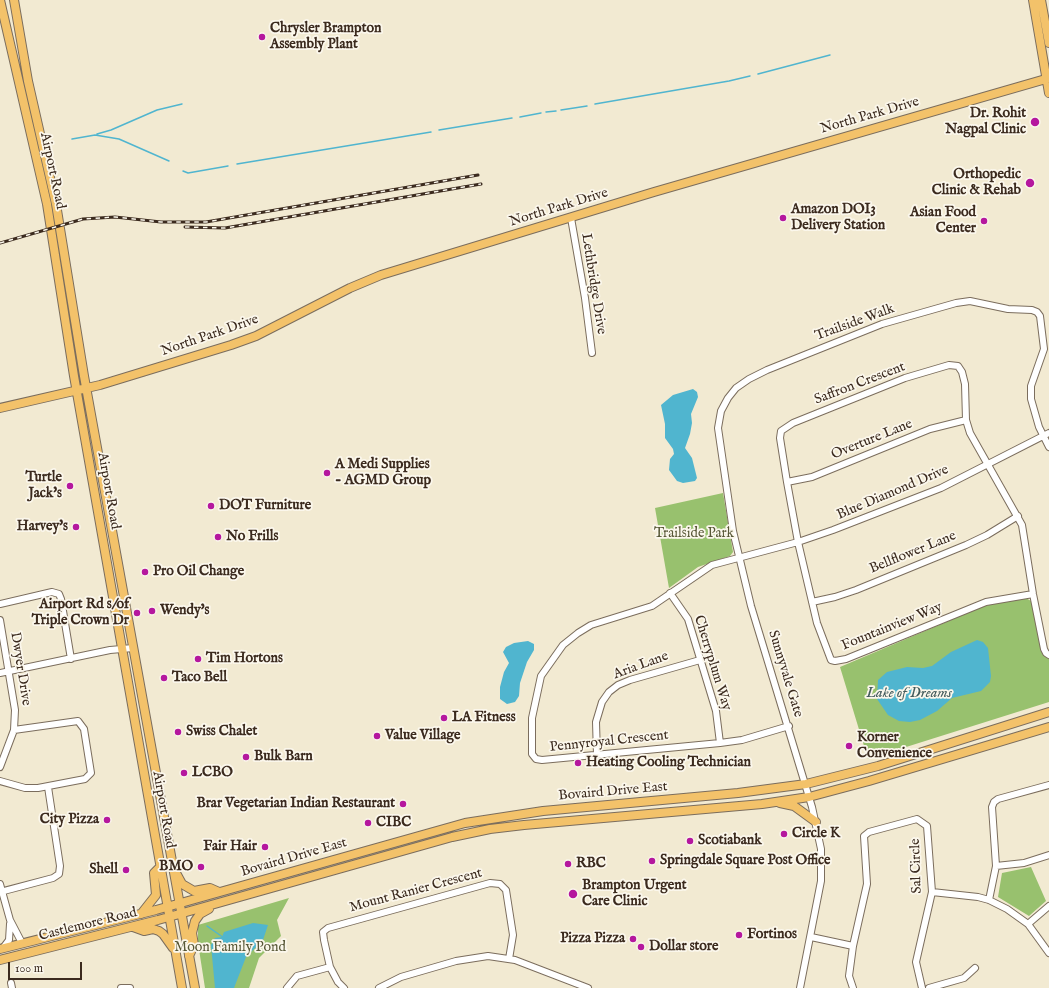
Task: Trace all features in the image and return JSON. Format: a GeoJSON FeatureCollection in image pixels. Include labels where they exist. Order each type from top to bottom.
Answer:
{"type":"FeatureCollection","features":[{"type":"Feature","properties":{"kind":"main road","name":"Airport Road"},"geometry":{"type":"LineString","coordinates":[[0,0],[47,204],[77,390],[182,988]]}},
{"type":"Feature","properties":{"kind":"main road","name":"Airport Road"},"geometry":{"type":"LineString","coordinates":[[14,0],[28,81],[56,204],[86,388],[195,988]]}},
{"type":"Feature","properties":{"kind":"main road"},"geometry":{"type":"LineString","coordinates":[[1033,0],[1048,78],[1049,93]]}},
{"type":"Feature","properties":{"kind":"main road"},"geometry":{"type":"LineString","coordinates":[[1041,0],[1049,42]]}},
{"type":"Feature","properties":{"kind":"main road","name":"North Park Drive"},"geometry":{"type":"LineString","coordinates":[[0,408],[86,388],[231,345],[256,336],[350,288],[382,275],[1048,78]]}},
{"type":"Feature","properties":{"kind":"main road","name":"Bovaird Drive East"},"geometry":{"type":"LineString","coordinates":[[179,904],[465,823],[543,811],[738,793],[806,784],[878,766],[1049,712]]}},
{"type":"Feature","properties":{"kind":"main road","name":"Bovaird Drive East"},"geometry":{"type":"LineString","coordinates":[[181,914],[452,837],[490,829],[773,802],[809,797],[869,781],[1049,727]]}},
{"type":"Feature","properties":{"kind":"main road"},"geometry":{"type":"LineString","coordinates":[[773,802],[794,806],[816,822]]}},
{"type":"Feature","properties":{"kind":"main road"},"geometry":{"type":"LineString","coordinates":[[538,824],[543,811]]}},
{"type":"Feature","properties":{"kind":"main road"},"geometry":{"type":"LineString","coordinates":[[140,914],[156,895],[154,873],[160,867]]}},
{"type":"Feature","properties":{"kind":"main road"},"geometry":{"type":"LineString","coordinates":[[173,867],[182,884],[188,888],[194,891],[210,888],[219,892]]}},
{"type":"Feature","properties":{"kind":"main road"},"geometry":{"type":"LineString","coordinates":[[189,956],[194,945],[192,927],[197,917],[222,902]]}},
{"type":"Feature","properties":{"kind":"main road","name":"Castlemore Road"},"geometry":{"type":"LineString","coordinates":[[1,948],[179,904]]}},
{"type":"Feature","properties":{"kind":"main road","name":"Castlemore Road"},"geometry":{"type":"LineString","coordinates":[[0,960],[181,914]]}},
{"type":"Feature","properties":{"kind":"main road"},"geometry":{"type":"LineString","coordinates":[[133,927],[144,931],[153,929],[159,931],[169,941],[176,955]]}},
{"type":"Feature","properties":{"kind":"street","name":"Lethbridge Drive"},"geometry":{"type":"LineString","coordinates":[[571,218],[585,298],[592,353]]}},
{"type":"Feature","properties":{"kind":"street","name":"Trailside Walk"},"geometry":{"type":"LineString","coordinates":[[740,558],[732,525],[718,428],[722,410],[728,398],[736,388],[749,379],[841,340],[882,324],[956,303],[970,301],[1008,309],[1037,312],[1042,325],[1044,349],[1032,386],[1032,399],[1039,427],[1046,434]]}},
{"type":"Feature","properties":{"kind":"street","name":"Saffron Crescent"},"geometry":{"type":"LineString","coordinates":[[798,542],[780,438],[783,429],[793,423],[905,378],[949,365],[958,366],[962,372],[965,384],[966,420],[970,433],[1022,525],[1033,594],[1044,649],[1049,655]]}},
{"type":"Feature","properties":{"kind":"street","name":"Overture Lane"},"geometry":{"type":"LineString","coordinates":[[787,482],[812,477],[930,429],[966,420]]}},
{"type":"Feature","properties":{"kind":"street"},"geometry":{"type":"LineString","coordinates":[[1046,434],[1049,446]]}},
{"type":"Feature","properties":{"kind":"street","name":"Blue Diamond Drive"},"geometry":{"type":"LineString","coordinates":[[740,558],[798,542],[833,530],[941,488],[1046,434]]}},
{"type":"Feature","properties":{"kind":"street","name":"Bellflower Lane"},"geometry":{"type":"LineString","coordinates":[[812,602],[835,597],[856,590],[966,545],[987,535],[1018,516]]}},
{"type":"Feature","properties":{"kind":"street","name":"Fountainview Way"},"geometry":{"type":"LineString","coordinates":[[798,542],[812,602],[827,652],[831,660],[835,661],[846,659],[986,602],[1033,594]]}},
{"type":"Feature","properties":{"kind":"street","name":"Pennyroyal Crescent"},"geometry":{"type":"LineString","coordinates":[[740,558],[712,565],[652,606],[591,625],[563,644],[541,676],[532,718],[532,754],[536,759],[542,760],[720,744],[742,740],[789,726]]}},
{"type":"Feature","properties":{"kind":"street","name":"Sunnyvale Gate"},"geometry":{"type":"LineString","coordinates":[[740,558],[752,606],[806,784],[821,849],[822,876],[800,988]]}},
{"type":"Feature","properties":{"kind":"street"},"geometry":{"type":"LineString","coordinates":[[0,604],[52,592],[59,594],[71,659]]}},
{"type":"Feature","properties":{"kind":"street","name":"Cherryplum Way"},"geometry":{"type":"LineString","coordinates":[[670,593],[688,619],[716,711],[720,744]]}},
{"type":"Feature","properties":{"kind":"street","name":"Dwyer Drive"},"geometry":{"type":"LineString","coordinates":[[0,620],[14,710],[14,730],[0,767]]}},
{"type":"Feature","properties":{"kind":"street"},"geometry":{"type":"LineString","coordinates":[[0,673],[133,648]]}},
{"type":"Feature","properties":{"kind":"street","name":"Aria Lane"},"geometry":{"type":"LineString","coordinates":[[597,755],[596,722],[602,702],[609,692],[618,684],[700,660]]}},
{"type":"Feature","properties":{"kind":"street"},"geometry":{"type":"LineString","coordinates":[[0,781],[32,789],[85,779],[90,776],[91,770],[82,725],[75,720],[14,730]]}},
{"type":"Feature","properties":{"kind":"street"},"geometry":{"type":"LineString","coordinates":[[989,900],[996,866],[992,807],[994,802],[998,799],[1049,785]]}},
{"type":"Feature","properties":{"kind":"street"},"geometry":{"type":"LineString","coordinates":[[1,892],[52,878],[59,874],[60,866],[48,787]]}},
{"type":"Feature","properties":{"kind":"street","name":"Sal Circle"},"geometry":{"type":"LineString","coordinates":[[853,988],[849,976],[853,946],[867,884],[864,836],[869,832],[917,819],[927,826],[932,892],[916,962],[922,988]]}},
{"type":"Feature","properties":{"kind":"street"},"geometry":{"type":"LineString","coordinates":[[996,866],[1024,863],[1049,855]]}},
{"type":"Feature","properties":{"kind":"street","name":"Mount Ranier Crescent"},"geometry":{"type":"LineString","coordinates":[[344,988],[338,982],[330,966],[323,932],[328,928],[490,883],[500,884],[506,890],[513,935],[509,959]]}},
{"type":"Feature","properties":{"kind":"street"},"geometry":{"type":"LineString","coordinates":[[0,884],[10,920],[22,943]]}},
{"type":"Feature","properties":{"kind":"street"},"geometry":{"type":"LineString","coordinates":[[932,892],[989,900],[1028,924],[1049,954]]}},
{"type":"Feature","properties":{"kind":"street"},"geometry":{"type":"LineString","coordinates":[[1028,924],[1049,906]]}},
{"type":"Feature","properties":{"kind":"street"},"geometry":{"type":"LineString","coordinates":[[1,948],[9,940],[10,920]]}},
{"type":"Feature","properties":{"kind":"street"},"geometry":{"type":"LineString","coordinates":[[811,937],[853,946]]}},
{"type":"Feature","properties":{"kind":"street"},"geometry":{"type":"LineString","coordinates":[[379,988],[401,977],[462,959],[488,956],[509,959],[588,988]]}},
{"type":"Feature","properties":{"kind":"street"},"geometry":{"type":"LineString","coordinates":[[287,988],[297,976],[330,966]]}},
{"type":"Feature","properties":{"kind":"street"},"geometry":{"type":"LineString","coordinates":[[929,988],[964,978],[975,968]]}},
{"type":"Feature","properties":{"kind":"street"},"geometry":{"type":"LineString","coordinates":[[121,988],[130,988]]}},
{"type":"Feature","properties":{"kind":"green space","name":"Trailside Park"},"geometry":{"type":"Polygon","coordinates":[[[723,493],[733,552],[730,556],[698,567],[669,588],[655,508],[723,493]]]}},
{"type":"Feature","properties":{"kind":"green space"},"geometry":{"type":"Polygon","coordinates":[[[1026,598],[1031,601],[1041,651],[1049,657],[1049,702],[868,759],[840,667],[984,606],[1026,598]]]}},
{"type":"Feature","properties":{"kind":"green space"},"geometry":{"type":"Polygon","coordinates":[[[1031,867],[1046,901],[1029,916],[998,897],[1002,873],[1031,867]]]}},
{"type":"Feature","properties":{"kind":"green space","name":"Moon Family Pond"},"geometry":{"type":"Polygon","coordinates":[[[289,898],[277,920],[281,936],[259,958],[249,988],[205,988],[198,943],[198,925],[289,898]]]}},
{"type":"Feature","properties":{"kind":"water"},"geometry":{"type":"Polygon","coordinates":[[[693,389],[697,392],[698,397],[691,414],[692,423],[685,448],[692,458],[697,478],[695,481],[683,483],[677,481],[669,470],[670,459],[674,454],[673,449],[665,438],[665,424],[661,405],[673,395],[693,389]]]}},
{"type":"Feature","properties":{"kind":"water","name":"Lake of Dreams"},"geometry":{"type":"Polygon","coordinates":[[[977,640],[983,642],[988,648],[991,676],[990,682],[981,691],[952,698],[937,711],[920,720],[910,722],[899,721],[888,715],[877,699],[878,680],[887,672],[907,667],[923,668],[932,666],[951,652],[977,640]]]}},
{"type":"Feature","properties":{"kind":"water"},"geometry":{"type":"Polygon","coordinates":[[[528,641],[534,644],[534,650],[527,662],[520,683],[519,696],[515,702],[507,704],[500,699],[500,687],[504,672],[509,663],[503,652],[506,647],[514,643],[528,641]]]}},
{"type":"Feature","properties":{"kind":"water"},"geometry":{"type":"Polygon","coordinates":[[[253,923],[268,925],[263,940],[246,957],[234,988],[215,988],[211,945],[215,938],[222,937],[224,932],[253,923]]]}},
{"type":"Feature","properties":{"kind":"waterway"},"geometry":{"type":"LineString","coordinates":[[758,74],[830,55]]}},
{"type":"Feature","properties":{"kind":"waterway"},"geometry":{"type":"LineString","coordinates":[[595,104],[750,76]]}},
{"type":"Feature","properties":{"kind":"waterway"},"geometry":{"type":"LineString","coordinates":[[97,134],[111,130],[157,110],[182,104]]}},
{"type":"Feature","properties":{"kind":"waterway"},"geometry":{"type":"LineString","coordinates":[[561,110],[587,106]]}},
{"type":"Feature","properties":{"kind":"waterway"},"geometry":{"type":"LineString","coordinates":[[546,112],[556,111]]}},
{"type":"Feature","properties":{"kind":"waterway"},"geometry":{"type":"LineString","coordinates":[[520,117],[541,113]]}},
{"type":"Feature","properties":{"kind":"waterway"},"geometry":{"type":"LineString","coordinates":[[439,130],[512,118]]}},
{"type":"Feature","properties":{"kind":"waterway"},"geometry":{"type":"LineString","coordinates":[[237,164],[431,132]]}},
{"type":"Feature","properties":{"kind":"waterway"},"geometry":{"type":"LineString","coordinates":[[72,139],[95,135],[119,139],[169,161]]}},
{"type":"Feature","properties":{"kind":"waterway"},"geometry":{"type":"LineString","coordinates":[[183,171],[188,173],[228,166]]}},
{"type":"Feature","properties":{"kind":"waterway"},"geometry":{"type":"LineString","coordinates":[[207,926],[224,938]]}},
{"type":"Feature","properties":{"kind":"railway"},"geometry":{"type":"LineString","coordinates":[[0,243],[83,219],[115,217],[161,222],[206,222],[478,175]]}},
{"type":"Feature","properties":{"kind":"railway"},"geometry":{"type":"LineString","coordinates":[[185,227],[225,228],[481,184]]}},
{"type":"Feature","properties":{"kind":"place","name":"Chrysler Brampton Assembly Plant"},"geometry":{"type":"Point","coordinates":[262,37]}},
{"type":"Feature","properties":{"kind":"place","name":"Dr. Rohit Nagpal Clinic"},"geometry":{"type":"Point","coordinates":[1035,122]}},
{"type":"Feature","properties":{"kind":"place","name":"Orthopedic Clinic & Rehab"},"geometry":{"type":"Point","coordinates":[1030,183]}},
{"type":"Feature","properties":{"kind":"place","name":"Amazon DOI3 Delivery Station"},"geometry":{"type":"Point","coordinates":[783,218]}},
{"type":"Feature","properties":{"kind":"place","name":"Asian Food Center"},"geometry":{"type":"Point","coordinates":[984,221]}},
{"type":"Feature","properties":{"kind":"place","name":"A Medi Supplies - AGMD Group"},"geometry":{"type":"Point","coordinates":[327,473]}},
{"type":"Feature","properties":{"kind":"place","name":"Turtle Jack's"},"geometry":{"type":"Point","coordinates":[70,486]}},
{"type":"Feature","properties":{"kind":"place","name":"DOT Furniture"},"geometry":{"type":"Point","coordinates":[211,506]}},
{"type":"Feature","properties":{"kind":"place","name":"Harvey's"},"geometry":{"type":"Point","coordinates":[76,527]}},
{"type":"Feature","properties":{"kind":"place","name":"No Frills"},"geometry":{"type":"Point","coordinates":[218,537]}},
{"type":"Feature","properties":{"kind":"place","name":"Pro Oil Change"},"geometry":{"type":"Point","coordinates":[145,572]}},
{"type":"Feature","properties":{"kind":"place","name":"Wendy's"},"geometry":{"type":"Point","coordinates":[152,611]}},
{"type":"Feature","properties":{"kind":"place","name":"Airport Rd s/of Triple Crown Dr"},"geometry":{"type":"Point","coordinates":[137,613]}},
{"type":"Feature","properties":{"kind":"place","name":"Tim Hortons"},"geometry":{"type":"Point","coordinates":[198,659]}},
{"type":"Feature","properties":{"kind":"place","name":"Taco Bell"},"geometry":{"type":"Point","coordinates":[164,678]}},
{"type":"Feature","properties":{"kind":"place","name":"LA Fitness"},"geometry":{"type":"Point","coordinates":[444,718]}},
{"type":"Feature","properties":{"kind":"place","name":"Swiss Chalet"},"geometry":{"type":"Point","coordinates":[178,732]}},
{"type":"Feature","properties":{"kind":"place","name":"Value Village"},"geometry":{"type":"Point","coordinates":[377,736]}},
{"type":"Feature","properties":{"kind":"place","name":"Korner Convenience"},"geometry":{"type":"Point","coordinates":[849,746]}},
{"type":"Feature","properties":{"kind":"place","name":"Bulk Barn"},"geometry":{"type":"Point","coordinates":[246,757]}},
{"type":"Feature","properties":{"kind":"place","name":"Heating Cooling Technician"},"geometry":{"type":"Point","coordinates":[578,763]}},
{"type":"Feature","properties":{"kind":"place","name":"LCBO"},"geometry":{"type":"Point","coordinates":[184,773]}},
{"type":"Feature","properties":{"kind":"place","name":"Brar Vegetarian Indian Restaurant"},"geometry":{"type":"Point","coordinates":[403,804]}},
{"type":"Feature","properties":{"kind":"place","name":"City Pizza"},"geometry":{"type":"Point","coordinates":[107,820]}},
{"type":"Feature","properties":{"kind":"place","name":"CIBC"},"geometry":{"type":"Point","coordinates":[368,823]}},
{"type":"Feature","properties":{"kind":"place","name":"Circle K"},"geometry":{"type":"Point","coordinates":[784,834]}},
{"type":"Feature","properties":{"kind":"place","name":"Scotiabank"},"geometry":{"type":"Point","coordinates":[690,841]}},
{"type":"Feature","properties":{"kind":"place","name":"Fair Hair"},"geometry":{"type":"Point","coordinates":[265,847]}},
{"type":"Feature","properties":{"kind":"place","name":"Springdale Square Post Office"},"geometry":{"type":"Point","coordinates":[652,861]}},
{"type":"Feature","properties":{"kind":"place","name":"RBC"},"geometry":{"type":"Point","coordinates":[568,864]}},
{"type":"Feature","properties":{"kind":"place","name":"BMO"},"geometry":{"type":"Point","coordinates":[201,867]}},
{"type":"Feature","properties":{"kind":"place","name":"Shell"},"geometry":{"type":"Point","coordinates":[126,870]}},
{"type":"Feature","properties":{"kind":"place","name":"Brampton Urgent Care Clinic"},"geometry":{"type":"Point","coordinates":[573,894]}},
{"type":"Feature","properties":{"kind":"place","name":"Fortinos"},"geometry":{"type":"Point","coordinates":[739,935]}},
{"type":"Feature","properties":{"kind":"place","name":"Pizza Pizza"},"geometry":{"type":"Point","coordinates":[633,939]}},
{"type":"Feature","properties":{"kind":"place","name":"Dollar store"},"geometry":{"type":"Point","coordinates":[641,947]}}]}
